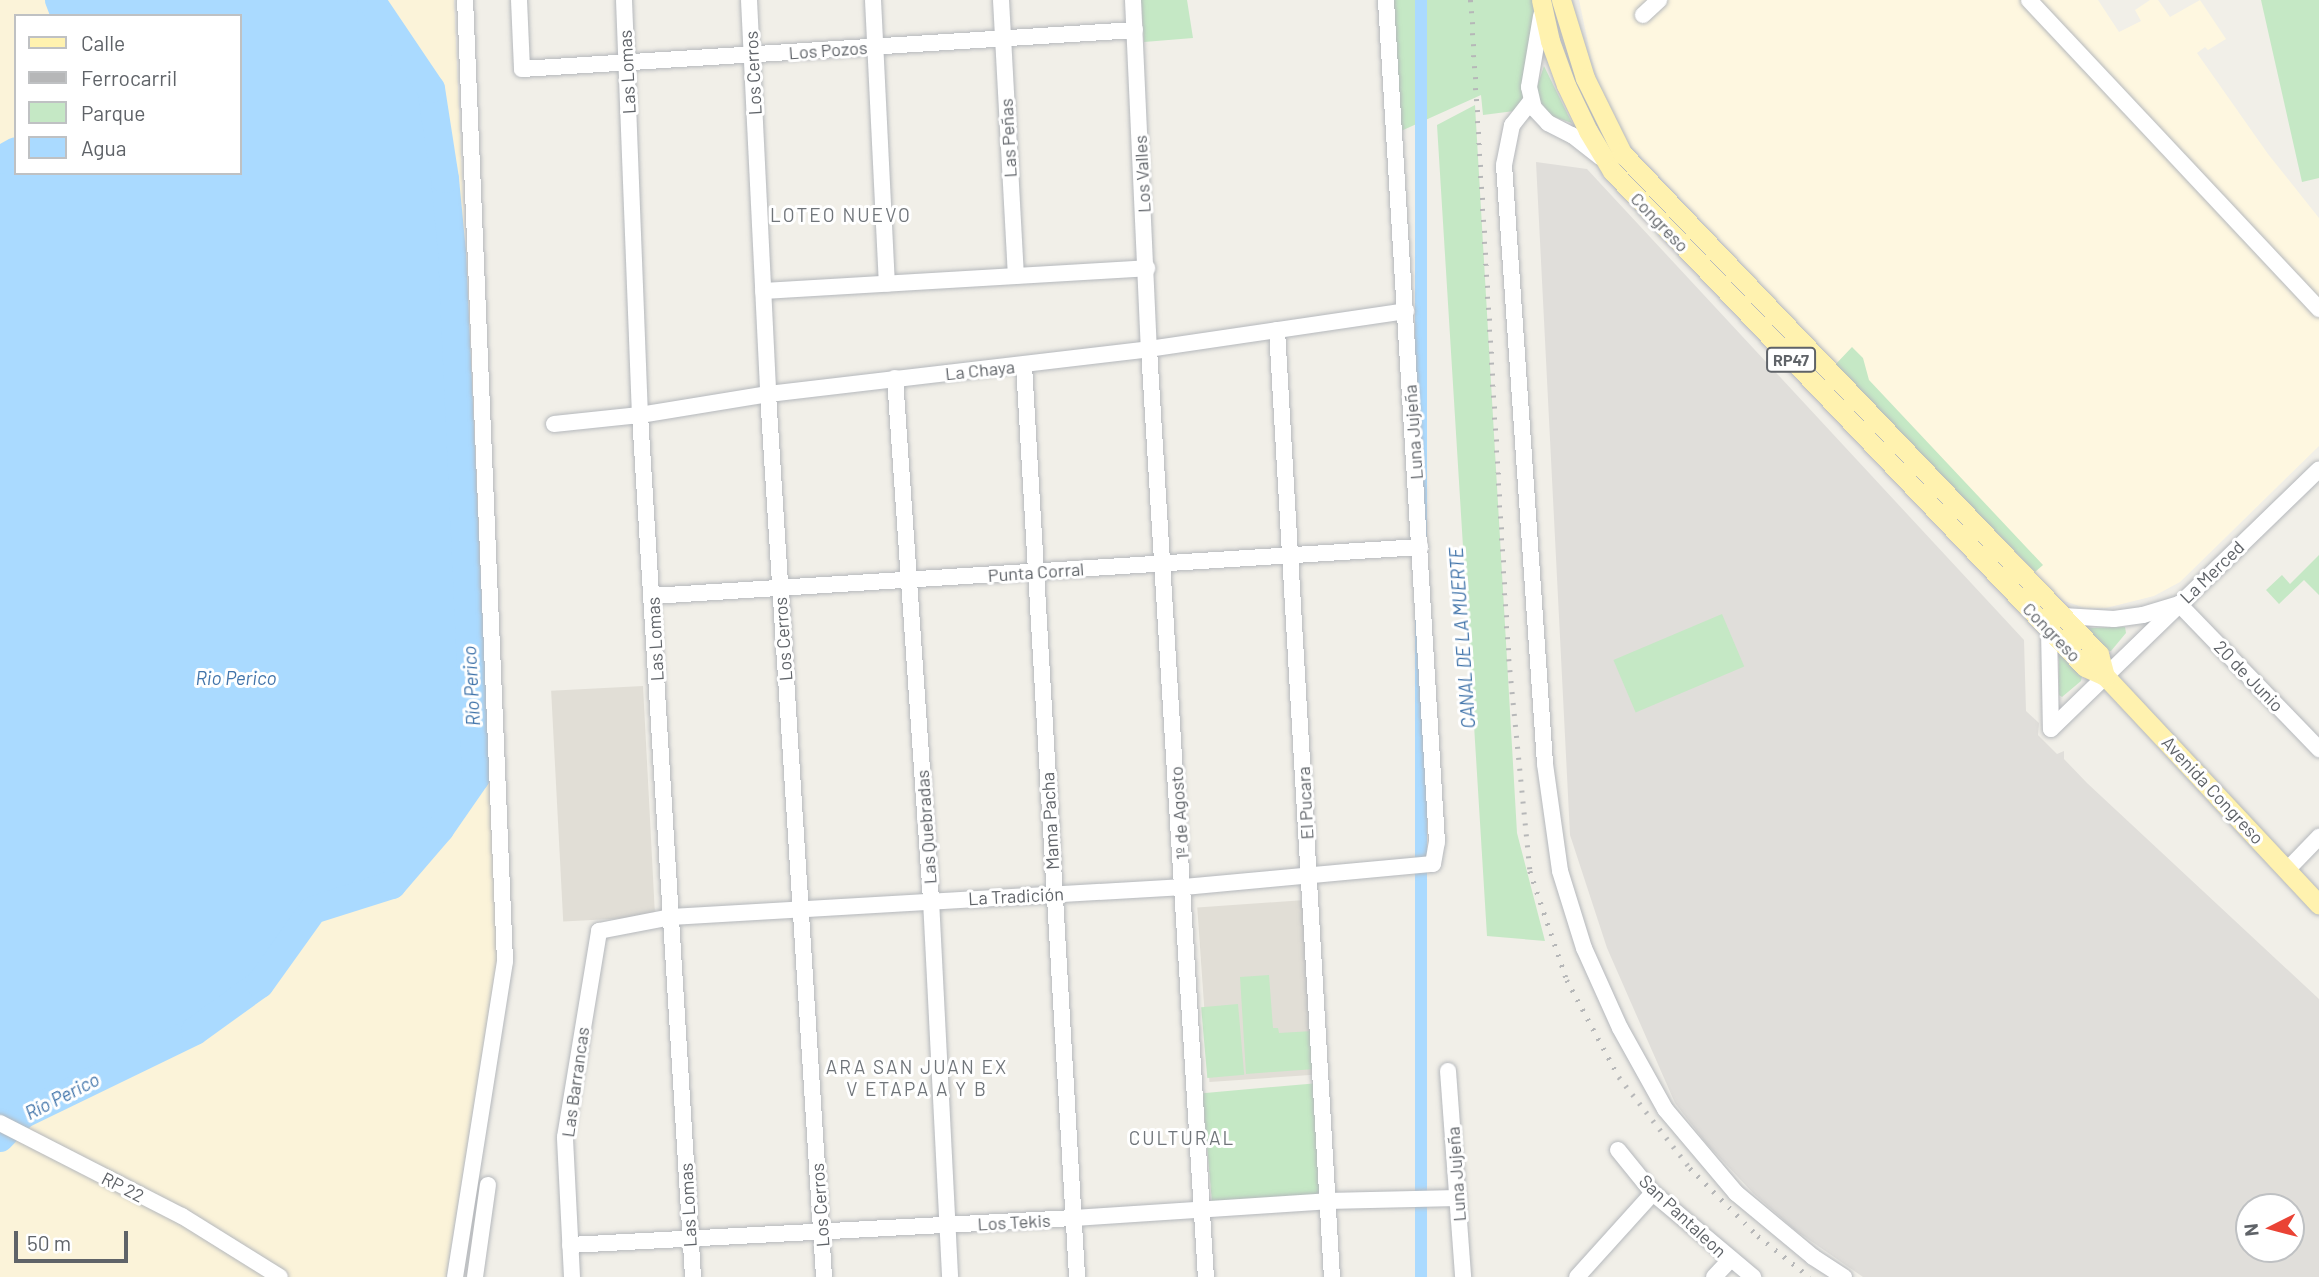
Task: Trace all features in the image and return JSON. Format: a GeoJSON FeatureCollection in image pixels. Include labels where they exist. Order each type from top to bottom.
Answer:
{"type":"FeatureCollection","features":[{"type":"Feature","properties":{"kind":"main road","name":"Congreso"},"geometry":{"type":"LineString","coordinates":[[1541,0],[1550,41],[1566,85],[1606,163],[2056,623],[2099,654],[2105,676]]}},
{"type":"Feature","properties":{"kind":"main road","name":"Congreso"},"geometry":{"type":"LineString","coordinates":[[1561,0],[1570,36],[1589,89],[1622,153],[2056,623]]}},
{"type":"Feature","properties":{"kind":"main road","name":"Avenida Congreso"},"geometry":{"type":"LineString","coordinates":[[2105,676],[2319,905]]}},
{"type":"Feature","properties":{"kind":"street"},"geometry":{"type":"LineString","coordinates":[[455,1277],[505,961],[465,0]]}},
{"type":"Feature","properties":{"kind":"street","name":"Los Pozos"},"geometry":{"type":"LineString","coordinates":[[519,0],[522,69],[1135,30]]}},
{"type":"Feature","properties":{"kind":"street","name":"Las Lomas"},"geometry":{"type":"LineString","coordinates":[[624,0],[640,415],[693,1277]]}},
{"type":"Feature","properties":{"kind":"street","name":"Los Cerros"},"geometry":{"type":"LineString","coordinates":[[749,0],[768,394],[824,1277]]}},
{"type":"Feature","properties":{"kind":"street"},"geometry":{"type":"LineString","coordinates":[[873,0],[887,284]]}},
{"type":"Feature","properties":{"kind":"street","name":"Las Peñas"},"geometry":{"type":"LineString","coordinates":[[1001,0],[1016,276]]}},
{"type":"Feature","properties":{"kind":"street","name":"Los Valles"},"geometry":{"type":"LineString","coordinates":[[1133,0],[1149,349]]}},
{"type":"Feature","properties":{"kind":"street","name":"Luna Jujeña"},"geometry":{"type":"LineString","coordinates":[[1386,0],[1437,842],[1433,864]]}},
{"type":"Feature","properties":{"kind":"street"},"geometry":{"type":"LineString","coordinates":[[1541,0],[1540,27],[1529,87],[1531,101],[1548,123],[1572,135],[1606,163]]}},
{"type":"Feature","properties":{"kind":"street"},"geometry":{"type":"LineString","coordinates":[[1643,15],[1659,0]]}},
{"type":"Feature","properties":{"kind":"street"},"geometry":{"type":"LineString","coordinates":[[2029,0],[2319,309]]}},
{"type":"Feature","properties":{"kind":"street"},"geometry":{"type":"LineString","coordinates":[[1531,101],[1512,125],[1504,165],[1545,764],[1560,871],[1584,948],[1620,1028],[1665,1109],[1736,1193],[1813,1257],[1844,1277]]}},
{"type":"Feature","properties":{"kind":"street"},"geometry":{"type":"LineString","coordinates":[[764,291],[1147,268]]}},
{"type":"Feature","properties":{"kind":"street","name":"La Chaya"},"geometry":{"type":"LineString","coordinates":[[554,424],[640,415],[768,394],[1149,349],[1406,311]]}},
{"type":"Feature","properties":{"kind":"street","name":"El Pucara"},"geometry":{"type":"LineString","coordinates":[[1276,330],[1332,1277]]}},
{"type":"Feature","properties":{"kind":"street","name":"1º de Agosto"},"geometry":{"type":"LineString","coordinates":[[1149,349],[1206,1277]]}},
{"type":"Feature","properties":{"kind":"street","name":"Mama Pacha"},"geometry":{"type":"LineString","coordinates":[[1024,365],[1077,1277]]}},
{"type":"Feature","properties":{"kind":"street","name":"Las Quebradas"},"geometry":{"type":"LineString","coordinates":[[895,378],[931,901],[950,1277]]}},
{"type":"Feature","properties":{"kind":"street","name":"La Merced"},"geometry":{"type":"LineString","coordinates":[[2056,623],[2051,729],[2319,469]]}},
{"type":"Feature","properties":{"kind":"street","name":"Punta Corral"},"geometry":{"type":"LineString","coordinates":[[652,596],[1420,547]]}},
{"type":"Feature","properties":{"kind":"street"},"geometry":{"type":"LineString","coordinates":[[2056,623],[2114,620],[2179,604]]}},
{"type":"Feature","properties":{"kind":"street","name":"20 de Junio"},"geometry":{"type":"LineString","coordinates":[[2179,604],[2319,749]]}},
{"type":"Feature","properties":{"kind":"street"},"geometry":{"type":"LineString","coordinates":[[2288,869],[2319,837]]}},
{"type":"Feature","properties":{"kind":"street","name":"La Tradición"},"geometry":{"type":"LineString","coordinates":[[599,931],[671,917],[801,912],[931,901],[1184,887],[1433,864]]}},
{"type":"Feature","properties":{"kind":"street","name":"Las Barrancas"},"geometry":{"type":"LineString","coordinates":[[572,1277],[565,1137],[599,931]]}},
{"type":"Feature","properties":{"kind":"street","name":"Luna Jujeña"},"geometry":{"type":"LineString","coordinates":[[1448,1071],[1463,1277]]}},
{"type":"Feature","properties":{"kind":"street","name":"RP 22"},"geometry":{"type":"LineString","coordinates":[[0,1123],[182,1216],[280,1277]]}},
{"type":"Feature","properties":{"kind":"street","name":"San Pantaleon"},"geometry":{"type":"LineString","coordinates":[[1618,1150],[1653,1193],[1753,1277]]}},
{"type":"Feature","properties":{"kind":"street"},"geometry":{"type":"LineString","coordinates":[[475,1277],[488,1185]]}},
{"type":"Feature","properties":{"kind":"street"},"geometry":{"type":"LineString","coordinates":[[1577,1277],[1653,1193]]}},
{"type":"Feature","properties":{"kind":"street","name":"Los Tekis"},"geometry":{"type":"LineString","coordinates":[[570,1245],[1073,1219],[1327,1201],[1458,1198]]}},
{"type":"Feature","properties":{"kind":"street"},"geometry":{"type":"LineString","coordinates":[[1714,1277],[1730,1260]]}},
{"type":"Feature","properties":{"kind":"shaded area"},"geometry":{"type":"Polygon","coordinates":[[[1579,0],[2098,0],[2119,32],[2141,21],[2135,10],[2150,0],[2158,0],[2170,17],[2200,0],[2226,39],[2197,53],[2268,154],[2319,218],[2319,446],[2180,582],[2154,596],[2106,608],[2085,608],[2064,601],[2037,578],[1628,143],[1611,117],[1591,57],[1579,0]]]}},
{"type":"Feature","properties":{"kind":"shaded area"},"geometry":{"type":"Polygon","coordinates":[[[1536,162],[1587,169],[2024,640],[2026,711],[2039,723],[2038,735],[2057,754],[2064,751],[2064,759],[2087,783],[2319,999],[2319,1277],[1863,1277],[1795,1230],[1753,1193],[1706,1143],[1675,1103],[1607,948],[1570,835],[1536,162]]]}},
{"type":"Feature","properties":{"kind":"shaded area"},"geometry":{"type":"Polygon","coordinates":[[[643,686],[655,917],[563,921],[551,691],[643,686]]]}},
{"type":"Feature","properties":{"kind":"shaded area"},"geometry":{"type":"Polygon","coordinates":[[[1305,900],[1317,1075],[1209,1082],[1197,908],[1305,900]]]}},
{"type":"Feature","properties":{"kind":"green space"},"geometry":{"type":"Polygon","coordinates":[[[1141,0],[1187,0],[1193,38],[1144,42],[1141,0]]]}},
{"type":"Feature","properties":{"kind":"green space"},"geometry":{"type":"Polygon","coordinates":[[[1393,0],[1539,0],[1529,109],[1483,115],[1481,95],[1401,131],[1393,0]]]}},
{"type":"Feature","properties":{"kind":"green space"},"geometry":{"type":"Polygon","coordinates":[[[2261,0],[2319,0],[2319,178],[2302,182],[2261,0]]]}},
{"type":"Feature","properties":{"kind":"green space"},"geometry":{"type":"Polygon","coordinates":[[[1544,66],[1572,123],[1551,116],[1538,98],[1537,87],[1544,66]]]}},
{"type":"Feature","properties":{"kind":"green space"},"geometry":{"type":"Polygon","coordinates":[[[1475,105],[1517,833],[1545,941],[1487,936],[1437,125],[1475,105]]]}},
{"type":"Feature","properties":{"kind":"green space"},"geometry":{"type":"Polygon","coordinates":[[[1852,347],[1863,358],[1869,380],[2043,565],[2035,572],[1834,366],[1852,347]]]}},
{"type":"Feature","properties":{"kind":"green space"},"geometry":{"type":"Polygon","coordinates":[[[2319,555],[2319,595],[2304,580],[2279,604],[2266,590],[2282,575],[2290,584],[2319,555]]]}},
{"type":"Feature","properties":{"kind":"green space"},"geometry":{"type":"Polygon","coordinates":[[[1722,614],[1744,666],[1636,713],[1613,660],[1722,614]]]}},
{"type":"Feature","properties":{"kind":"green space"},"geometry":{"type":"Polygon","coordinates":[[[2125,627],[2126,633],[2111,651],[2106,651],[2084,628],[2125,627]]]}},
{"type":"Feature","properties":{"kind":"green space"},"geometry":{"type":"Polygon","coordinates":[[[2059,654],[2082,676],[2081,681],[2062,697],[2059,695],[2059,654]]]}},
{"type":"Feature","properties":{"kind":"green space"},"geometry":{"type":"Polygon","coordinates":[[[1269,975],[1273,1028],[1278,1028],[1279,1033],[1313,1031],[1315,1069],[1246,1074],[1240,977],[1269,975]]]}},
{"type":"Feature","properties":{"kind":"green space"},"geometry":{"type":"Polygon","coordinates":[[[1238,1004],[1244,1075],[1207,1078],[1201,1007],[1238,1004]]]}},
{"type":"Feature","properties":{"kind":"green space"},"geometry":{"type":"Polygon","coordinates":[[[1319,1083],[1329,1194],[1212,1204],[1202,1093],[1319,1083]]]}},
{"type":"Feature","properties":{"kind":"sand","name":"Rio Perico"},"geometry":{"type":"Polygon","coordinates":[[[0,0],[454,0],[497,959],[446,1277],[0,1277],[0,0]]]}},
{"type":"Feature","properties":{"kind":"water","name":"Rio Perico"},"geometry":{"type":"Polygon","coordinates":[[[59,0],[371,0],[431,89],[452,252],[476,777],[440,829],[392,885],[314,910],[260,984],[195,1031],[22,1115],[0,1138],[0,160],[14,152],[14,175],[242,175],[242,14],[64,14],[59,0]]]}},
{"type":"Feature","properties":{"kind":"water"},"geometry":{"type":"Polygon","coordinates":[[[1415,0],[1427,0],[1427,1277],[1415,1277],[1415,0]]]}},
{"type":"Feature","properties":{"kind":"waterway","name":"Río Perico"},"geometry":{"type":"LineString","coordinates":[[59,0],[64,14]]}},
{"type":"Feature","properties":{"kind":"waterway","name":"Río Perico"},"geometry":{"type":"LineString","coordinates":[[0,1138],[22,1115],[195,1031],[260,984],[313,910],[392,885],[440,829],[476,777],[452,252],[445,179],[431,89],[371,0]]}},
{"type":"Feature","properties":{"kind":"waterway","name":"Río Perico"},"geometry":{"type":"LineString","coordinates":[[0,160],[14,152]]}},
{"type":"Feature","properties":{"kind":"railway"},"geometry":{"type":"LineString","coordinates":[[1471,0],[1509,659],[1530,871],[1567,980],[1619,1077],[1690,1168],[1758,1236],[1810,1277]]}},
{"type":"Feature","properties":{"kind":"district","name":"LOTEO NUEVO"},"geometry":{"type":"Point","coordinates":[841,215]}},
{"type":"Feature","properties":{"kind":"district","name":"ARA SAN JUAN EX V ETAPA A Y B"},"geometry":{"type":"Point","coordinates":[917,1078]}},
{"type":"Feature","properties":{"kind":"district","name":"CULTURAL"},"geometry":{"type":"Point","coordinates":[1182,1138]}},
{"type":"Feature","properties":{"kind":"water label","name":"CANAL DE LA MUERTE"},"geometry":{"type":"Point","coordinates":[1462,638]}}]}
